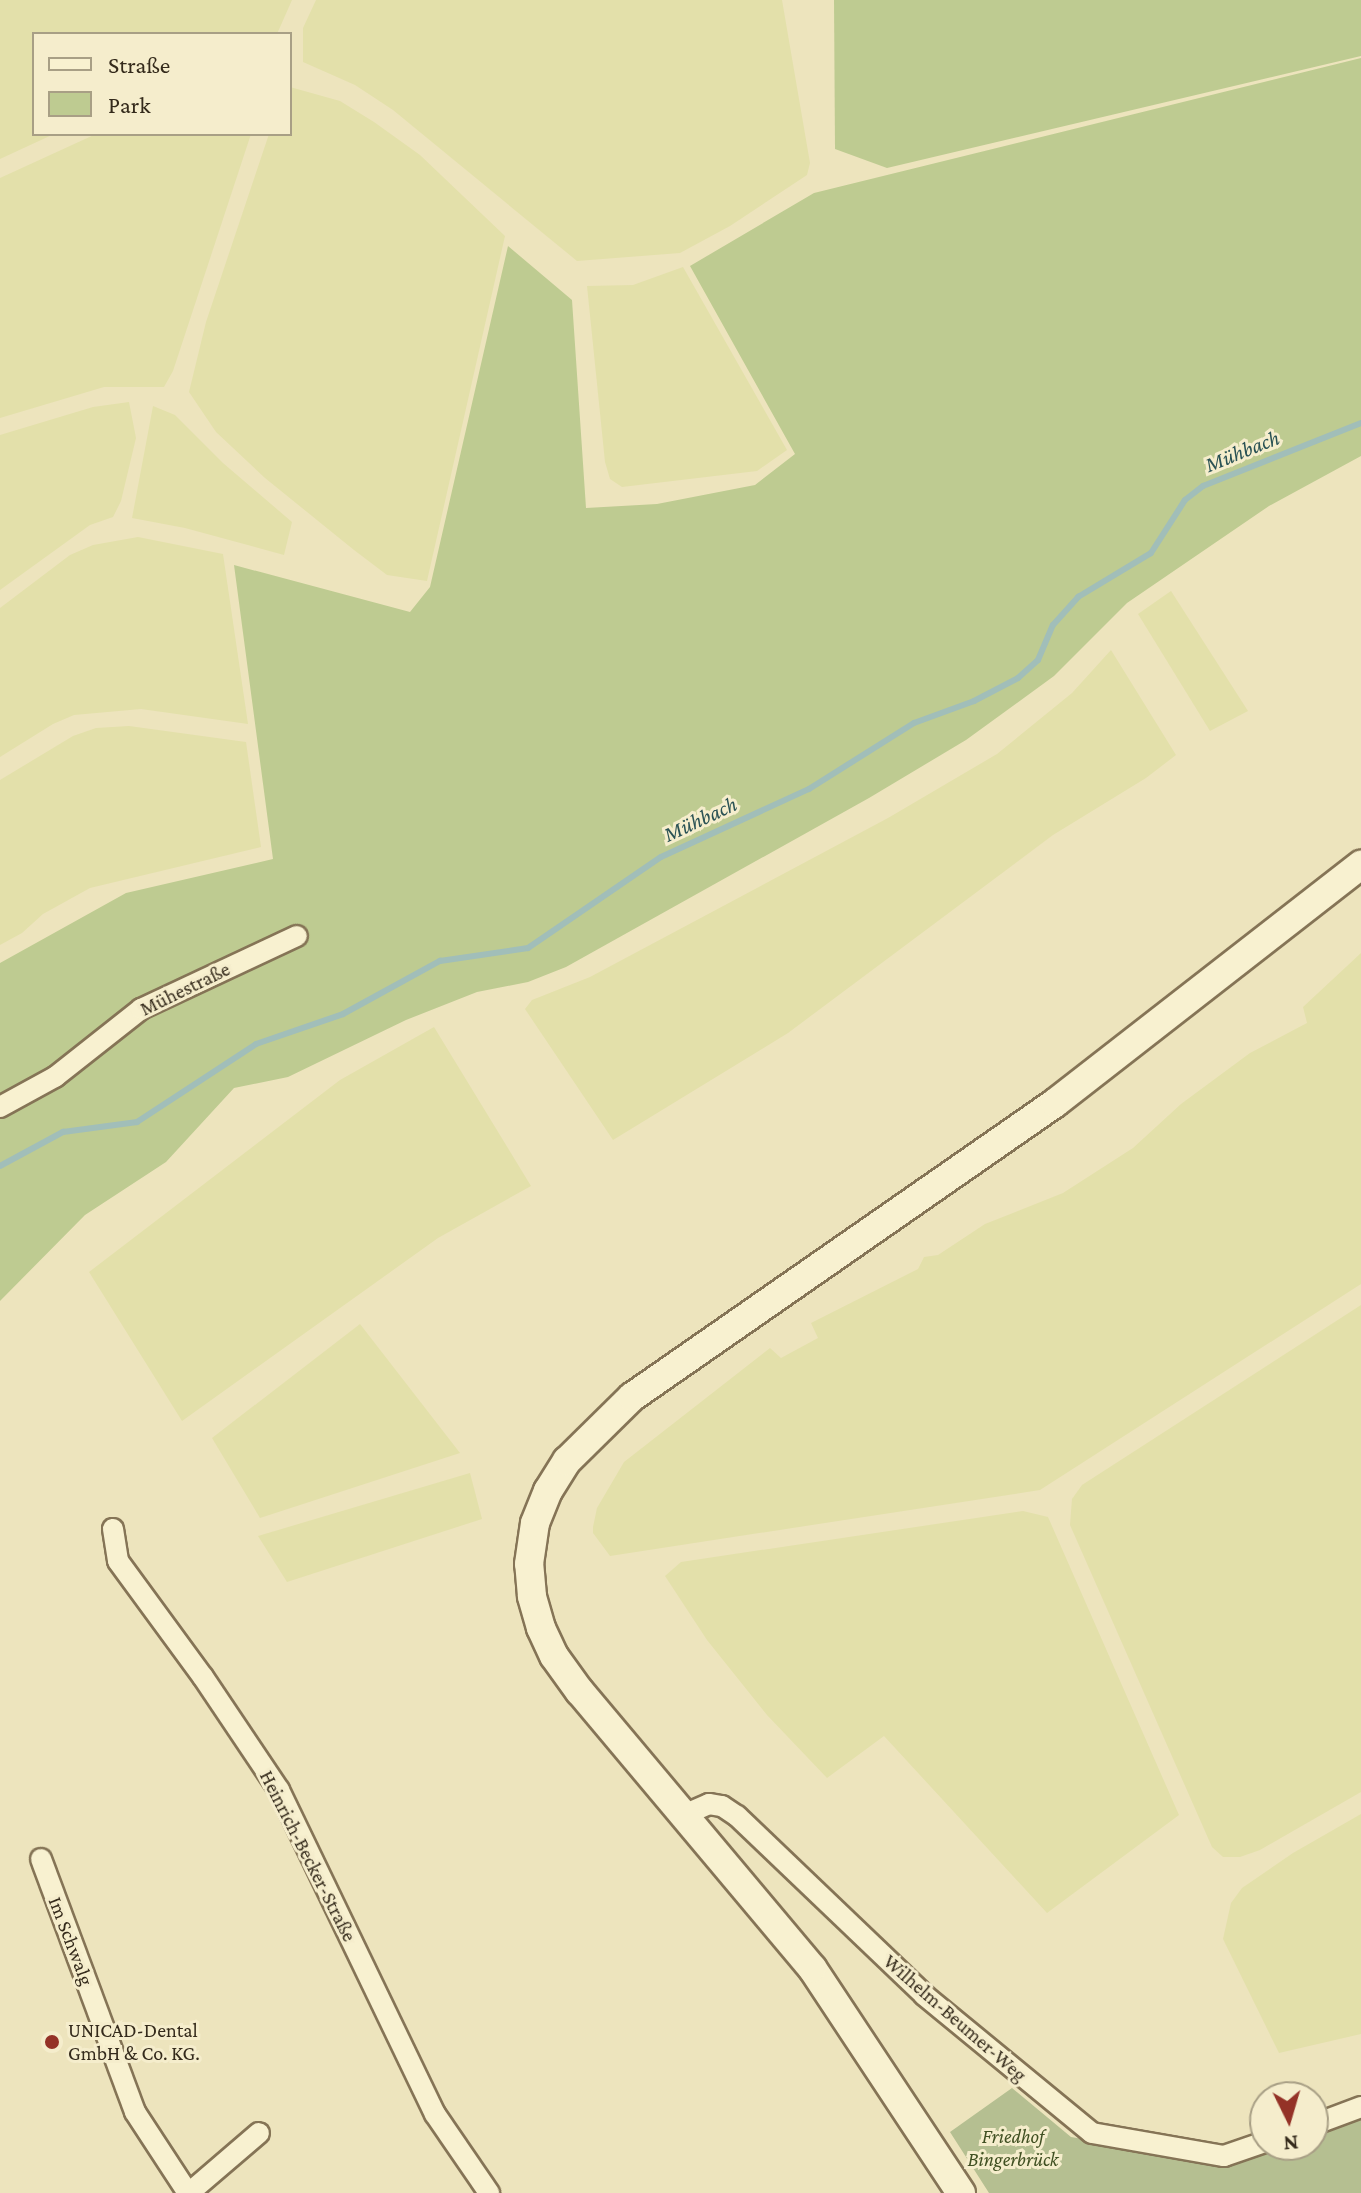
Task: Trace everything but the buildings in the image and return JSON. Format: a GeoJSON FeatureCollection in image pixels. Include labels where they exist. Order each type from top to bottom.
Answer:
{"type":"FeatureCollection","features":[{"type":"Feature","properties":{"kind":"main road"},"geometry":{"type":"LineString","coordinates":[[961,2193],[820,1980],[565,1673],[541,1628],[530,1581],[530,1549],[540,1506],[556,1475],[578,1448],[632,1397],[1055,1103],[1361,865]]}},
{"type":"Feature","properties":{"kind":"street","name":"Mühestraße"},"geometry":{"type":"LineString","coordinates":[[0,1107],[55,1077],[141,1009],[297,936]]}},
{"type":"Feature","properties":{"kind":"street","name":"Heinrich-Becker-Straße"},"geometry":{"type":"LineString","coordinates":[[113,1529],[118,1561],[203,1677],[279,1790],[435,2114],[489,2193]]}},
{"type":"Feature","properties":{"kind":"street","name":"Wilhelm-Beumer-Weg"},"geometry":{"type":"LineString","coordinates":[[684,1815],[709,1804],[722,1806],[737,1816],[924,1995],[1092,2133],[1224,2156],[1249,2147]]}},
{"type":"Feature","properties":{"kind":"street","name":"Im Schwalg"},"geometry":{"type":"LineString","coordinates":[[41,1859],[135,2112],[188,2193],[259,2133]]}},
{"type":"Feature","properties":{"kind":"street"},"geometry":{"type":"LineString","coordinates":[[1329,2119],[1361,2107]]}},
{"type":"Feature","properties":{"kind":"shaded area"},"geometry":{"type":"Polygon","coordinates":[[[0,0],[292,0],[278,32],[32,32],[32,136],[50,136],[0,159],[0,0]]]}},
{"type":"Feature","properties":{"kind":"shaded area"},"geometry":{"type":"Polygon","coordinates":[[[316,0],[782,0],[810,163],[807,175],[730,226],[680,253],[577,261],[393,110],[355,85],[303,62],[303,28],[316,0]]]}},
{"type":"Feature","properties":{"kind":"shaded area"},"geometry":{"type":"Polygon","coordinates":[[[292,88],[340,101],[374,122],[420,155],[505,236],[427,581],[387,575],[265,478],[216,432],[189,392],[206,322],[268,136],[292,136],[292,88]]]}},
{"type":"Feature","properties":{"kind":"shaded area"},"geometry":{"type":"Polygon","coordinates":[[[92,136],[250,136],[173,371],[164,387],[104,387],[0,418],[0,178],[92,136]]]}},
{"type":"Feature","properties":{"kind":"shaded area"},"geometry":{"type":"Polygon","coordinates":[[[683,267],[787,450],[757,471],[622,487],[610,479],[605,462],[587,286],[633,285],[683,267]]]}},
{"type":"Feature","properties":{"kind":"shaded area"},"geometry":{"type":"Polygon","coordinates":[[[129,402],[136,438],[121,501],[113,517],[90,525],[0,590],[0,435],[93,407],[129,402]]]}},
{"type":"Feature","properties":{"kind":"shaded area"},"geometry":{"type":"Polygon","coordinates":[[[153,406],[175,415],[223,463],[292,522],[284,555],[185,528],[132,518],[153,406]]]}},
{"type":"Feature","properties":{"kind":"shaded area"},"geometry":{"type":"Polygon","coordinates":[[[138,537],[223,554],[248,724],[141,709],[74,715],[53,724],[0,757],[0,608],[70,555],[93,545],[138,537]]]}},
{"type":"Feature","properties":{"kind":"shaded area"},"geometry":{"type":"Polygon","coordinates":[[[1171,591],[1248,711],[1210,731],[1138,614],[1171,591]]]}},
{"type":"Feature","properties":{"kind":"shaded area"},"geometry":{"type":"Polygon","coordinates":[[[1111,650],[1176,755],[1146,778],[1053,835],[788,1033],[613,1140],[525,1009],[532,1000],[590,977],[888,818],[997,754],[1072,693],[1111,650]]]}},
{"type":"Feature","properties":{"kind":"shaded area"},"geometry":{"type":"Polygon","coordinates":[[[129,726],[246,742],[261,847],[90,888],[43,914],[22,933],[0,945],[0,780],[73,736],[96,728],[129,726]]]}},
{"type":"Feature","properties":{"kind":"shaded area"},"geometry":{"type":"Polygon","coordinates":[[[1361,953],[1361,1284],[1040,1490],[610,1556],[593,1533],[593,1527],[597,1508],[624,1462],[770,1348],[781,1358],[818,1338],[811,1323],[918,1269],[924,1257],[938,1255],[985,1224],[1063,1193],[1133,1148],[1181,1104],[1250,1053],[1307,1023],[1303,1007],[1361,953]]]}},
{"type":"Feature","properties":{"kind":"shaded area"},"geometry":{"type":"Polygon","coordinates":[[[434,1027],[531,1186],[438,1238],[182,1421],[89,1272],[340,1080],[434,1027]]]}},
{"type":"Feature","properties":{"kind":"shaded area"},"geometry":{"type":"Polygon","coordinates":[[[1361,1305],[1361,1792],[1260,1850],[1240,1857],[1223,1857],[1212,1847],[1070,1525],[1072,1499],[1082,1485],[1361,1305]]]}},
{"type":"Feature","properties":{"kind":"shaded area"},"geometry":{"type":"Polygon","coordinates":[[[360,1324],[460,1453],[260,1518],[212,1438],[360,1324]]]}},
{"type":"Feature","properties":{"kind":"shaded area"},"geometry":{"type":"Polygon","coordinates":[[[470,1473],[482,1519],[287,1582],[258,1536],[470,1473]]]}},
{"type":"Feature","properties":{"kind":"shaded area"},"geometry":{"type":"Polygon","coordinates":[[[1023,1511],[1048,1517],[1179,1815],[1047,1913],[884,1736],[827,1778],[767,1715],[707,1640],[665,1576],[681,1562],[1023,1511]]]}},
{"type":"Feature","properties":{"kind":"shaded area"},"geometry":{"type":"Polygon","coordinates":[[[1361,1814],[1361,2034],[1279,2053],[1223,1939],[1231,1903],[1242,1888],[1293,1853],[1361,1814]]]}},
{"type":"Feature","properties":{"kind":"green space"},"geometry":{"type":"Polygon","coordinates":[[[834,0],[1361,0],[1361,56],[887,168],[835,149],[834,0]]]}},
{"type":"Feature","properties":{"kind":"green space"},"geometry":{"type":"Polygon","coordinates":[[[1361,58],[1361,456],[1269,506],[1127,603],[1054,676],[966,740],[869,798],[566,967],[528,982],[477,992],[406,1020],[288,1077],[234,1088],[166,1162],[85,1215],[0,1301],[0,963],[126,893],[273,859],[234,565],[410,612],[430,587],[508,246],[572,300],[586,508],[657,504],[755,485],[795,454],[690,266],[814,193],[1361,58]]]}},
{"type":"Feature","properties":{"kind":"green space","name":"Friedhof Bingerbrück"},"geometry":{"type":"Polygon","coordinates":[[[1012,2088],[1071,2137],[1232,2164],[1249,2157],[1249,2161],[1329,2161],[1329,2126],[1361,2114],[1361,2193],[989,2193],[950,2132],[1012,2088]]]}},
{"type":"Feature","properties":{"kind":"waterway","name":"Mühbach"},"geometry":{"type":"LineString","coordinates":[[0,1166],[63,1132],[137,1122],[256,1044],[343,1014],[440,961],[528,948],[661,857],[809,789],[914,723],[974,701],[1018,678],[1038,660],[1053,625],[1078,597],[1151,553],[1185,500],[1203,486],[1361,423]]}},
{"type":"Feature","properties":{"kind":"place","name":"UNICAD-Dental GmbH & Co. KG."},"geometry":{"type":"Point","coordinates":[52,2042]}}]}
